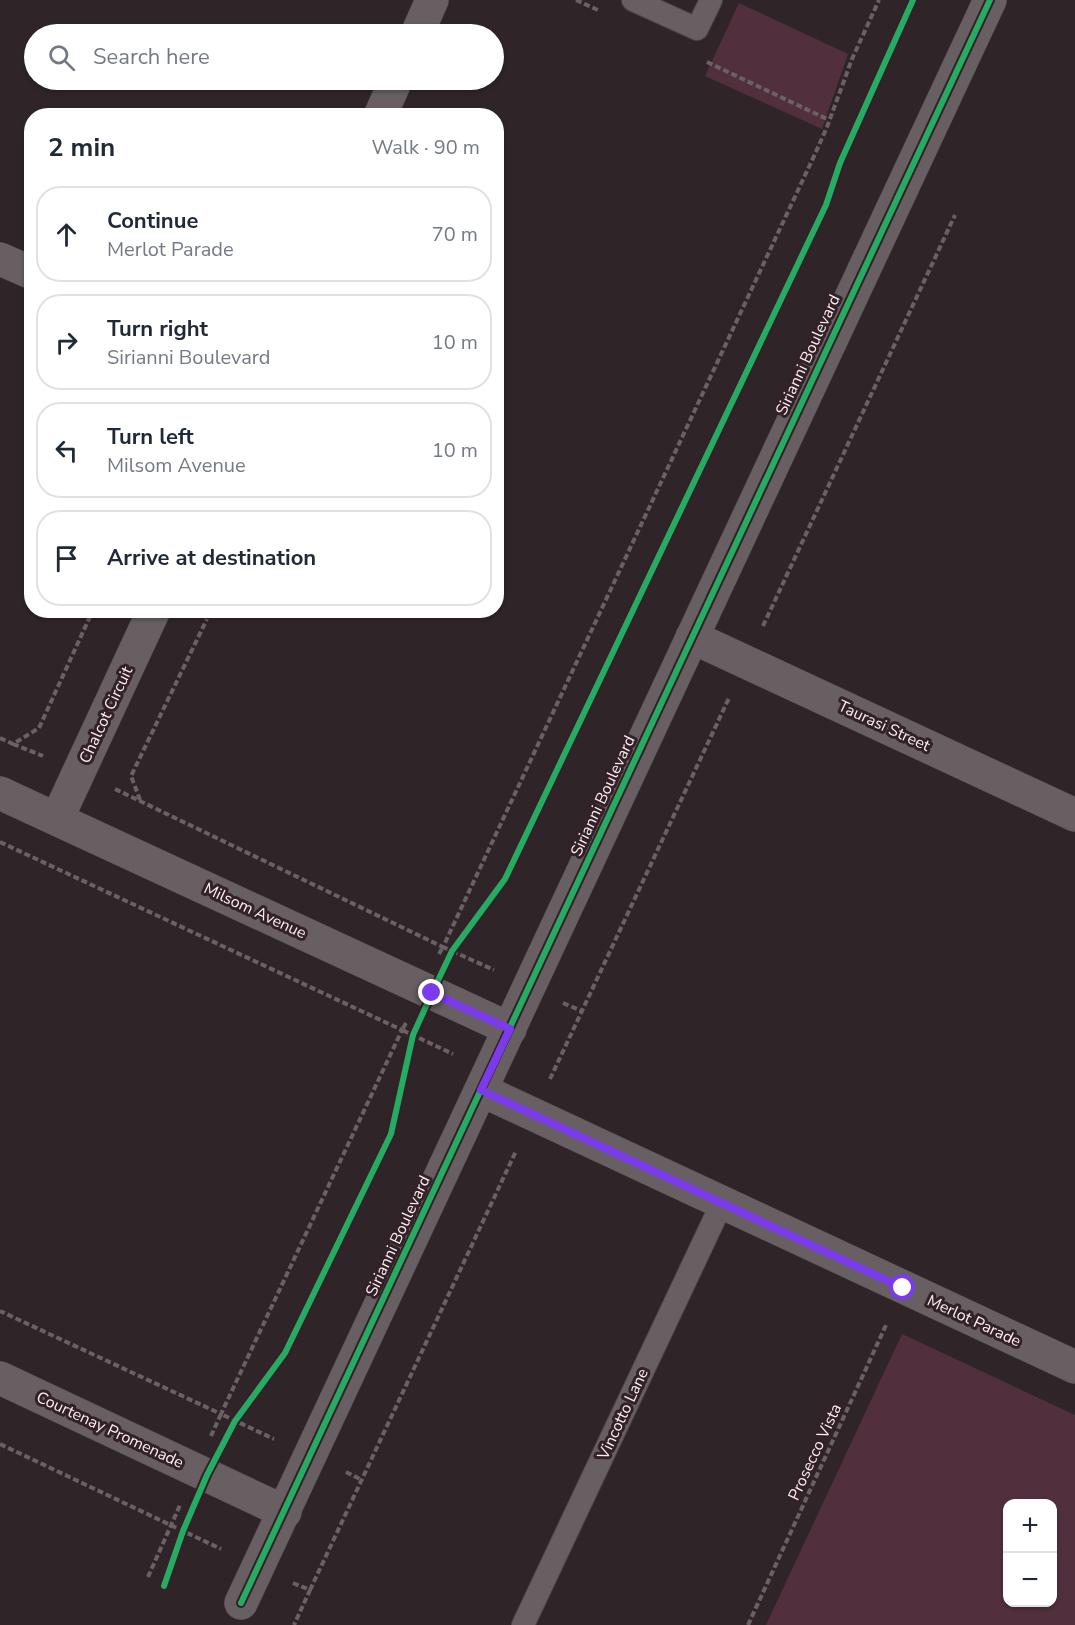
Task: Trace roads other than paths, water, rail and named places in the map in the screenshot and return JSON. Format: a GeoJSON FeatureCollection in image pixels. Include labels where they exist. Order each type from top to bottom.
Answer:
{"type":"FeatureCollection","features":[{"type":"Feature","properties":{"kind":"street"},"geometry":{"type":"LineString","coordinates":[[421,24],[432,0]]}},
{"type":"Feature","properties":{"kind":"street","name":"Sirianni Boulevard"},"geometry":{"type":"LineString","coordinates":[[241,1603],[990,0]]}},
{"type":"Feature","properties":{"kind":"street"},"geometry":{"type":"LineString","coordinates":[[384,108],[392,90]]}},
{"type":"Feature","properties":{"kind":"street"},"geometry":{"type":"LineString","coordinates":[[0,259],[24,270]]}},
{"type":"Feature","properties":{"kind":"street","name":"Chalcot Circuit"},"geometry":{"type":"LineString","coordinates":[[57,819],[150,618]]}},
{"type":"Feature","properties":{"kind":"street","name":"Taurasi Street"},"geometry":{"type":"LineString","coordinates":[[692,637],[1075,815]]}},
{"type":"Feature","properties":{"kind":"street","name":"Milsom Avenue"},"geometry":{"type":"LineString","coordinates":[[0,793],[510,1029]]}},
{"type":"Feature","properties":{"kind":"street","name":"Merlot Parade"},"geometry":{"type":"LineString","coordinates":[[481,1090],[1075,1367]]}},
{"type":"Feature","properties":{"kind":"street","name":"Courtenay Promenade"},"geometry":{"type":"LineString","coordinates":[[0,1378],[285,1512]]}},
{"type":"Feature","properties":{"kind":"lane"},"geometry":{"type":"LineString","coordinates":[[633,0],[697,29],[711,0]]}},
{"type":"Feature","properties":{"kind":"lane","name":"Vincotto Lane"},"geometry":{"type":"LineString","coordinates":[[523,1625],[722,1203]]}}]}
